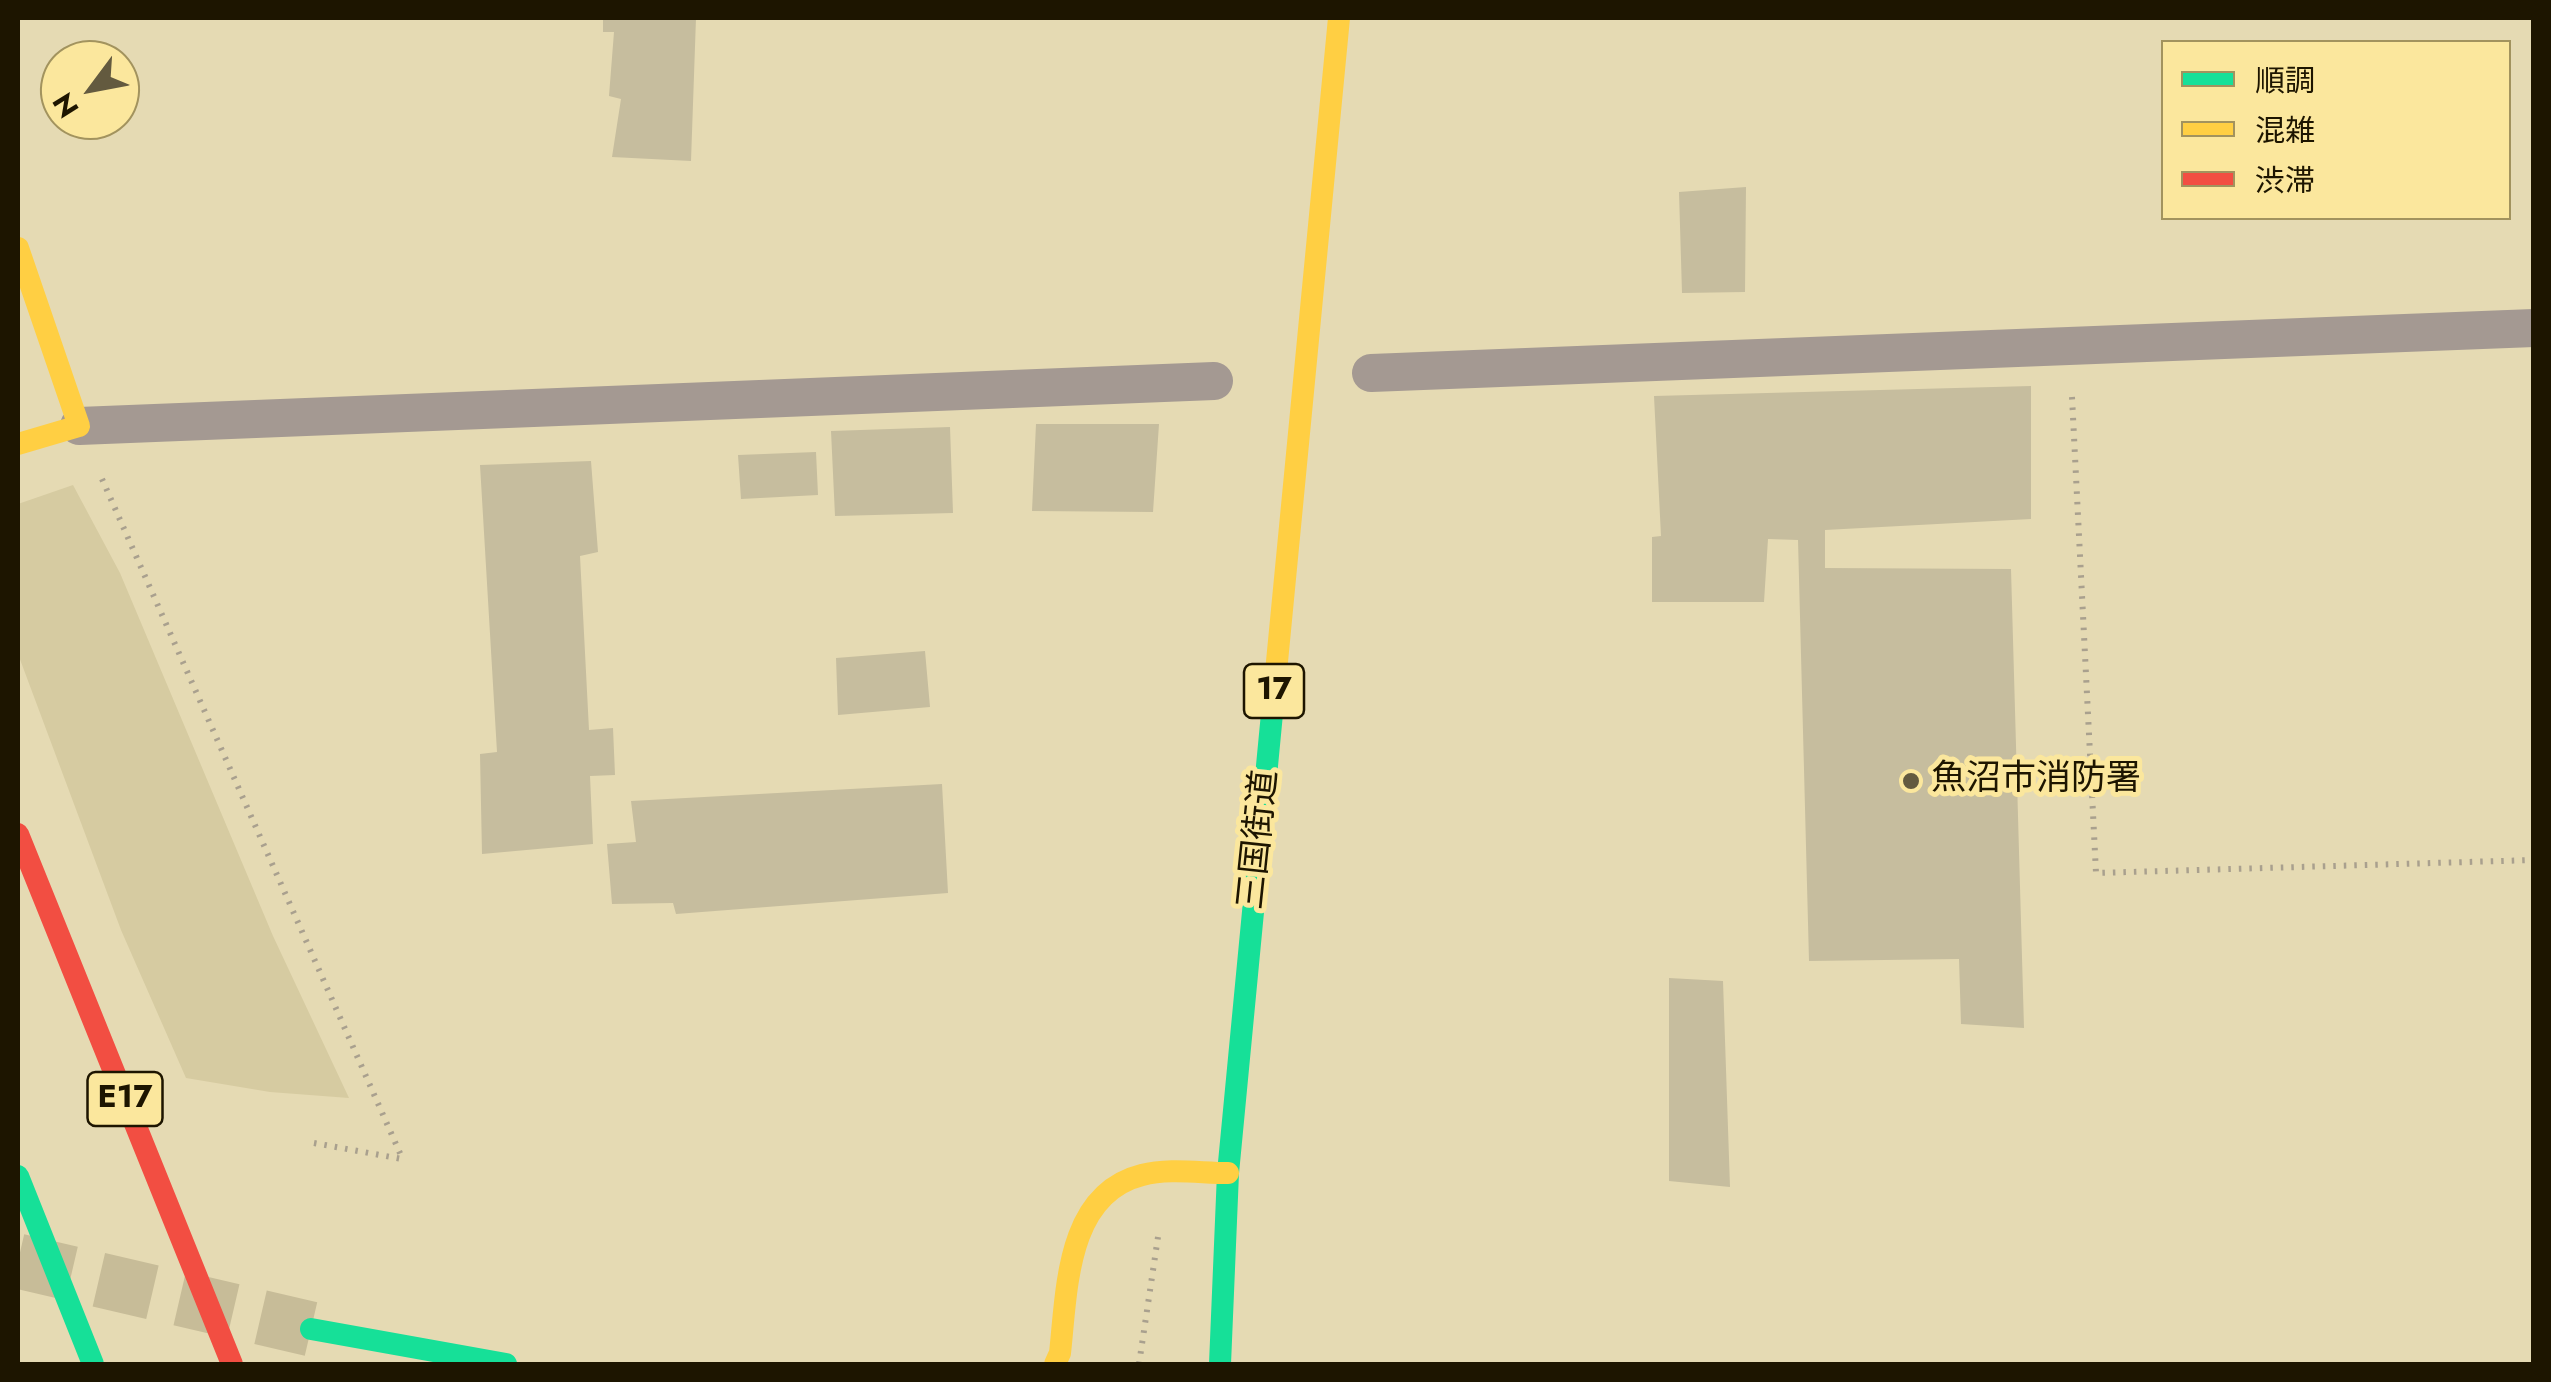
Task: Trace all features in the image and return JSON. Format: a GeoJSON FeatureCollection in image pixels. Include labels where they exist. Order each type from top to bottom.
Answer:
{"type":"FeatureCollection","features":[{"type":"Feature","properties":{"kind":"main road","name":"三国街道"},"geometry":{"type":"LineString","coordinates":[[1220,1364],[1228,1173],[1339,18]]}},
{"type":"Feature","properties":{"kind":"main road"},"geometry":{"type":"LineString","coordinates":[[18,248],[79,426],[18,444]]}},
{"type":"Feature","properties":{"kind":"main road","name":"E17"},"geometry":{"type":"LineString","coordinates":[[18,834],[232,1364]]}},
{"type":"Feature","properties":{"kind":"main road"},"geometry":{"type":"LineString","coordinates":[[1055,1364],[1060,1353],[1074,1250],[1086,1217],[1109,1190],[1139,1176],[1228,1173]]}},
{"type":"Feature","properties":{"kind":"main road"},"geometry":{"type":"LineString","coordinates":[[18,1176],[93,1364]]}},
{"type":"Feature","properties":{"kind":"main road"},"geometry":{"type":"LineString","coordinates":[[312,1329],[506,1364]]}},
{"type":"Feature","properties":{"kind":"lane"},"geometry":{"type":"LineString","coordinates":[[1371,373],[2534,328]]}},
{"type":"Feature","properties":{"kind":"lane"},"geometry":{"type":"LineString","coordinates":[[79,426],[1214,381]]}},
{"type":"Feature","properties":{"kind":"path"},"geometry":{"type":"LineString","coordinates":[[2069,348],[2096,873],[2534,860]]}},
{"type":"Feature","properties":{"kind":"path"},"geometry":{"type":"LineString","coordinates":[[79,426],[403,1160],[314,1143]]}},
{"type":"Feature","properties":{"kind":"path"},"geometry":{"type":"LineString","coordinates":[[1139,1364],[1167,1174]]}},
{"type":"Feature","properties":{"kind":"shaded area"},"geometry":{"type":"Polygon","coordinates":[[[73,485],[120,573],[273,936],[349,1098],[270,1092],[186,1078],[121,930],[18,654],[18,504],[73,485]]]}},
{"type":"Feature","properties":{"kind":"building"},"geometry":{"type":"Polygon","coordinates":[[[603,18],[696,18],[691,161],[612,157],[621,99],[609,96],[614,32],[603,32],[603,18]]]}},
{"type":"Feature","properties":{"kind":"building"},"geometry":{"type":"Polygon","coordinates":[[[1746,187],[1745,292],[1682,293],[1679,192],[1746,187]]]}},
{"type":"Feature","properties":{"kind":"building","name":"魚沼市消防署"},"geometry":{"type":"Polygon","coordinates":[[[2031,386],[2031,519],[1825,530],[1825,568],[2011,569],[2024,1028],[1961,1024],[1959,959],[1809,961],[1798,540],[1768,539],[1764,602],[1652,602],[1652,537],[1661,536],[1654,396],[2031,386]]]}},
{"type":"Feature","properties":{"kind":"building"},"geometry":{"type":"Polygon","coordinates":[[[1036,424],[1159,424],[1153,512],[1032,511],[1036,424]]]}},
{"type":"Feature","properties":{"kind":"building"},"geometry":{"type":"Polygon","coordinates":[[[950,427],[953,513],[835,516],[831,431],[950,427]]]}},
{"type":"Feature","properties":{"kind":"building"},"geometry":{"type":"Polygon","coordinates":[[[816,452],[818,495],[741,499],[738,455],[816,452]]]}},
{"type":"Feature","properties":{"kind":"building"},"geometry":{"type":"Polygon","coordinates":[[[591,461],[598,552],[580,556],[589,730],[613,728],[615,775],[590,776],[593,844],[482,854],[480,754],[497,752],[480,465],[591,461]]]}},
{"type":"Feature","properties":{"kind":"building"},"geometry":{"type":"Polygon","coordinates":[[[925,651],[930,707],[838,715],[836,658],[925,651]]]}},
{"type":"Feature","properties":{"kind":"building"},"geometry":{"type":"Polygon","coordinates":[[[942,784],[948,893],[676,914],[673,903],[612,904],[607,844],[636,842],[631,801],[942,784]]]}},
{"type":"Feature","properties":{"kind":"building"},"geometry":{"type":"Polygon","coordinates":[[[1669,978],[1723,981],[1730,1187],[1669,1181],[1669,978]]]}},
{"type":"Feature","properties":{"kind":"tunnel"},"geometry":{"type":"LineString","coordinates":[[18,1261],[311,1329]]}},
{"type":"Feature","properties":{"kind":"traffic: fast"},"geometry":{"type":"LineString","coordinates":[[1220,1364],[1228,1173],[1273,703]]}},
{"type":"Feature","properties":{"kind":"traffic: fast"},"geometry":{"type":"LineString","coordinates":[[18,1176],[93,1364]]}},
{"type":"Feature","properties":{"kind":"traffic: fast"},"geometry":{"type":"LineString","coordinates":[[311,1329],[506,1364]]}},
{"type":"Feature","properties":{"kind":"traffic: slow"},"geometry":{"type":"LineString","coordinates":[[1273,703],[1339,18]]}},
{"type":"Feature","properties":{"kind":"traffic: slow"},"geometry":{"type":"LineString","coordinates":[[18,248],[79,426],[18,444]]}},
{"type":"Feature","properties":{"kind":"traffic: slow"},"geometry":{"type":"LineString","coordinates":[[1055,1364],[1060,1353],[1075,1248],[1098,1202],[1117,1186],[1142,1175],[1174,1171],[1228,1173]]}},
{"type":"Feature","properties":{"kind":"traffic: jam"},"geometry":{"type":"LineString","coordinates":[[18,834],[232,1364]]}},
{"type":"Feature","properties":{"kind":"place","name":"魚沼市消防署"},"geometry":{"type":"Point","coordinates":[1911,781]}}]}
